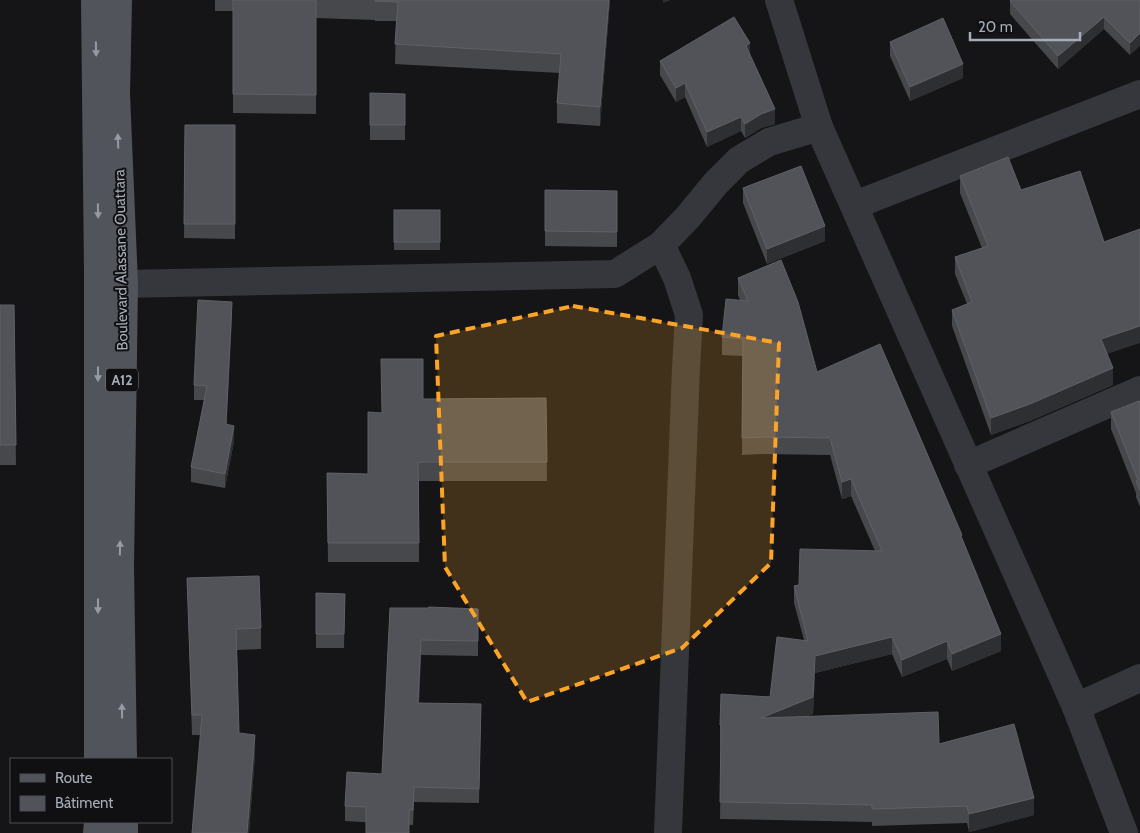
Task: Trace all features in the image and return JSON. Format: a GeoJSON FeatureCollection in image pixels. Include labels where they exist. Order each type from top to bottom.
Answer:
{"type":"FeatureCollection","features":[{"type":"Feature","properties":{"kind":"main road","name":"Boulevard Alassane Ouattara"},"geometry":{"type":"LineString","coordinates":[[95,0],[98,270],[98,758]]}},
{"type":"Feature","properties":{"kind":"main road","name":"Boulevard Alassane Ouattara"},"geometry":{"type":"LineString","coordinates":[[118,0],[116,94],[124,284],[120,567],[123,758]]}},
{"type":"Feature","properties":{"kind":"street"},"geometry":{"type":"LineString","coordinates":[[779,0],[819,127],[1076,707],[1124,833]]}},
{"type":"Feature","properties":{"kind":"street"},"geometry":{"type":"LineString","coordinates":[[855,205],[1140,94]]}},
{"type":"Feature","properties":{"kind":"street"},"geometry":{"type":"LineString","coordinates":[[124,284],[615,274],[661,245],[739,160],[769,142],[819,127]]}},
{"type":"Feature","properties":{"kind":"street"},"geometry":{"type":"LineString","coordinates":[[661,245],[677,278],[689,315],[668,833]]}},
{"type":"Feature","properties":{"kind":"street"},"geometry":{"type":"LineString","coordinates":[[968,465],[1140,390]]}},
{"type":"Feature","properties":{"kind":"street"},"geometry":{"type":"LineString","coordinates":[[1076,707],[1140,678]]}},
{"type":"Feature","properties":{"kind":"highlighted area"},"geometry":{"type":"Polygon","coordinates":[[[573,306],[779,343],[771,563],[682,648],[527,702],[445,567],[436,336],[573,306]]]}},
{"type":"Feature","properties":{"kind":"building"},"geometry":{"type":"Polygon","coordinates":[[[233,0],[316,0],[316,95],[233,94],[233,0]]]}},
{"type":"Feature","properties":{"kind":"building"},"geometry":{"type":"Polygon","coordinates":[[[375,0],[609,0],[600,107],[557,103],[561,54],[395,44],[398,2],[375,0]]]}},
{"type":"Feature","properties":{"kind":"building"},"geometry":{"type":"Polygon","coordinates":[[[1011,0],[1140,0],[1140,33],[1130,43],[1104,17],[1058,56],[1011,0]]]}},
{"type":"Feature","properties":{"kind":"building"},"geometry":{"type":"Polygon","coordinates":[[[734,17],[750,43],[746,46],[775,109],[761,114],[745,124],[741,117],[707,132],[685,83],[676,88],[660,61],[734,17]]]}},
{"type":"Feature","properties":{"kind":"building"},"geometry":{"type":"Polygon","coordinates":[[[943,18],[963,64],[910,87],[890,42],[943,18]]]}},
{"type":"Feature","properties":{"kind":"building"},"geometry":{"type":"Polygon","coordinates":[[[370,93],[405,94],[405,125],[370,125],[370,93]]]}},
{"type":"Feature","properties":{"kind":"building"},"geometry":{"type":"Polygon","coordinates":[[[185,125],[235,125],[235,224],[184,224],[185,125]]]}},
{"type":"Feature","properties":{"kind":"building"},"geometry":{"type":"Polygon","coordinates":[[[1008,157],[1021,190],[1080,171],[1104,242],[1140,229],[1140,326],[1101,339],[1113,368],[1030,404],[991,418],[952,310],[972,302],[955,257],[988,246],[960,176],[1008,157]]]}},
{"type":"Feature","properties":{"kind":"building"},"geometry":{"type":"Polygon","coordinates":[[[801,166],[825,226],[767,249],[743,188],[801,166]]]}},
{"type":"Feature","properties":{"kind":"building"},"geometry":{"type":"Polygon","coordinates":[[[545,190],[617,191],[617,232],[545,231],[545,190]]]}},
{"type":"Feature","properties":{"kind":"building"},"geometry":{"type":"Polygon","coordinates":[[[394,210],[440,210],[440,242],[394,242],[394,210]]]}},
{"type":"Feature","properties":{"kind":"building"},"geometry":{"type":"Polygon","coordinates":[[[781,260],[798,302],[817,372],[880,344],[962,535],[1001,634],[952,654],[947,641],[902,660],[892,637],[815,656],[813,697],[761,718],[938,712],[939,744],[1014,724],[1034,798],[969,814],[967,806],[872,809],[872,805],[720,802],[721,694],[770,697],[777,637],[808,641],[794,586],[799,585],[800,549],[882,551],[851,479],[842,482],[830,438],[742,438],[743,339],[722,337],[726,299],[748,301],[738,278],[781,260]]]}},
{"type":"Feature","properties":{"kind":"building"},"geometry":{"type":"Polygon","coordinates":[[[198,300],[232,302],[226,424],[234,426],[225,474],[191,467],[207,386],[194,385],[198,300]]]}},
{"type":"Feature","properties":{"kind":"building"},"geometry":{"type":"Polygon","coordinates":[[[0,305],[14,305],[16,445],[0,445],[0,305]]]}},
{"type":"Feature","properties":{"kind":"building"},"geometry":{"type":"Polygon","coordinates":[[[381,359],[423,359],[423,399],[546,398],[547,462],[418,462],[419,543],[328,543],[327,473],[368,474],[368,412],[382,413],[381,359]]]}},
{"type":"Feature","properties":{"kind":"building"},"geometry":{"type":"Polygon","coordinates":[[[1139,401],[1140,490],[1136,481],[1138,480],[1111,412],[1139,401]]]}},
{"type":"Feature","properties":{"kind":"building"},"geometry":{"type":"Polygon","coordinates":[[[259,576],[261,628],[236,629],[239,733],[255,735],[247,833],[192,833],[202,715],[192,715],[187,578],[259,576]]]}},
{"type":"Feature","properties":{"kind":"building"},"geometry":{"type":"Polygon","coordinates":[[[316,593],[345,594],[344,634],[316,634],[316,593]]]}},
{"type":"Feature","properties":{"kind":"building"},"geometry":{"type":"Polygon","coordinates":[[[390,608],[478,609],[478,641],[421,640],[418,703],[481,704],[479,789],[414,787],[413,810],[409,810],[409,833],[366,833],[366,807],[345,806],[347,772],[382,774],[390,608]]]}}]}
